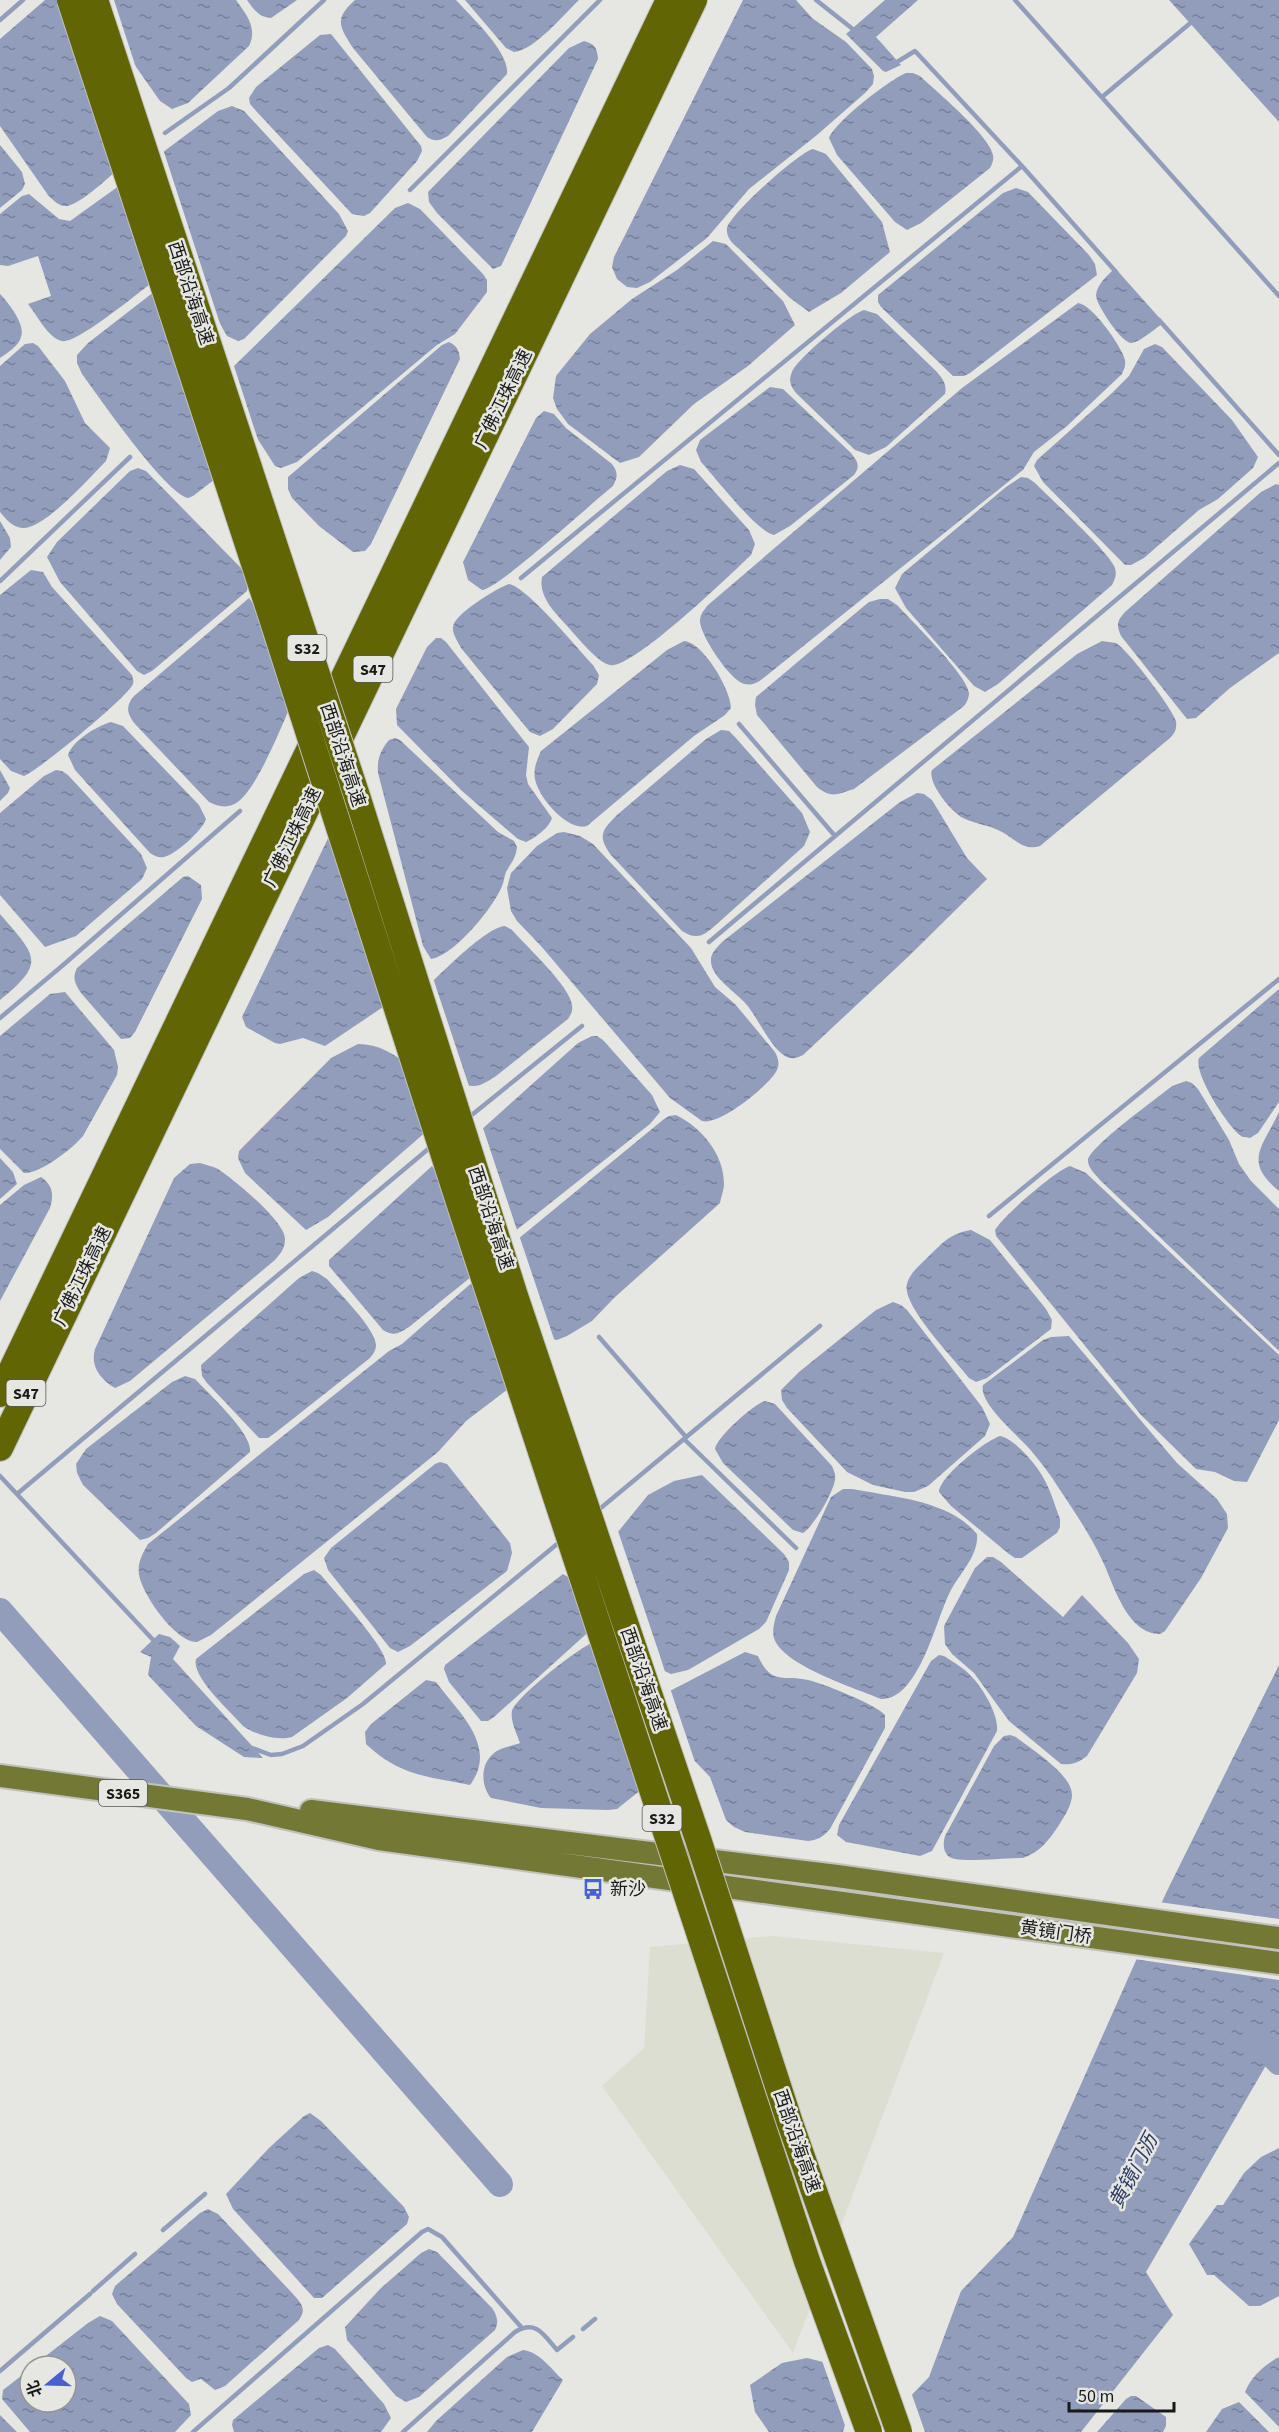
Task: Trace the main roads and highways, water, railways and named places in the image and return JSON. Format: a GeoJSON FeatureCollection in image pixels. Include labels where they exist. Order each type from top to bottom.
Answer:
{"type":"FeatureCollection","features":[{"type":"Feature","properties":{"kind":"highway","name":"西部沿海高速"},"geometry":{"type":"LineString","coordinates":[[70,0],[459,1202],[807,2261],[869,2432]]}},
{"type":"Feature","properties":{"kind":"highway","name":"西部沿海高速"},"geometry":{"type":"LineString","coordinates":[[95,0],[358,799],[515,1296],[699,1842],[790,2123],[898,2432]]}},
{"type":"Feature","properties":{"kind":"highway","name":"广佛江珠高速"},"geometry":{"type":"LineString","coordinates":[[0,1448],[42,1333],[669,0]]}},
{"type":"Feature","properties":{"kind":"highway","name":"广佛江珠高速"},"geometry":{"type":"LineString","coordinates":[[0,1394],[42,1333],[694,0]]}},
{"type":"Feature","properties":{"kind":"main road","name":"S365"},"geometry":{"type":"LineString","coordinates":[[0,1776],[247,1809]]}},
{"type":"Feature","properties":{"kind":"main road","name":"黄镜门桥"},"geometry":{"type":"LineString","coordinates":[[247,1809],[320,1811],[837,1876],[1279,1938]]}},
{"type":"Feature","properties":{"kind":"main road","name":"黄镜门桥"},"geometry":{"type":"LineString","coordinates":[[247,1809],[379,1839],[1279,1963]]}},
{"type":"Feature","properties":{"kind":"water"},"geometry":{"type":"Polygon","coordinates":[[[45,0],[60,0],[147,142],[96,189],[67,206],[59,204],[48,195],[0,126],[0,39],[45,0]]]}},
{"type":"Feature","properties":{"kind":"water"},"geometry":{"type":"Polygon","coordinates":[[[89,0],[236,0],[250,22],[251,39],[249,46],[188,103],[172,109],[160,101],[89,0]]]}},
{"type":"Feature","properties":{"kind":"water"},"geometry":{"type":"Polygon","coordinates":[[[247,0],[297,0],[271,18],[257,12],[247,0]]]}},
{"type":"Feature","properties":{"kind":"water"},"geometry":{"type":"Polygon","coordinates":[[[355,0],[456,0],[496,45],[506,65],[507,74],[448,136],[437,140],[430,139],[353,48],[344,34],[341,18],[355,0]]]}},
{"type":"Feature","properties":{"kind":"water"},"geometry":{"type":"Polygon","coordinates":[[[465,0],[579,0],[540,39],[514,52],[506,48],[465,0]]]}},
{"type":"Feature","properties":{"kind":"water"},"geometry":{"type":"Polygon","coordinates":[[[743,0],[796,0],[812,18],[846,42],[872,69],[873,84],[817,135],[749,189],[707,238],[650,282],[637,288],[627,287],[617,279],[612,267],[614,257],[743,0]]]}},
{"type":"Feature","properties":{"kind":"water"},"geometry":{"type":"Polygon","coordinates":[[[885,0],[918,0],[876,37],[901,65],[886,72],[846,34],[885,0]]]}},
{"type":"Feature","properties":{"kind":"water"},"geometry":{"type":"Polygon","coordinates":[[[1169,0],[1279,0],[1279,122],[1169,0]]]}},
{"type":"Feature","properties":{"kind":"water"},"geometry":{"type":"Polygon","coordinates":[[[331,34],[421,146],[422,151],[417,161],[370,213],[364,216],[352,214],[250,104],[249,98],[256,87],[320,35],[331,34]]]}},
{"type":"Feature","properties":{"kind":"water"},"geometry":{"type":"Polygon","coordinates":[[[584,41],[595,47],[598,59],[501,266],[493,269],[437,213],[429,202],[428,192],[569,48],[584,41]]]}},
{"type":"Feature","properties":{"kind":"water"},"geometry":{"type":"Polygon","coordinates":[[[906,73],[920,76],[961,114],[983,137],[993,157],[990,168],[921,223],[907,230],[895,222],[837,155],[829,138],[842,122],[864,102],[906,73]]]}},
{"type":"Feature","properties":{"kind":"water"},"geometry":{"type":"Polygon","coordinates":[[[232,106],[244,111],[339,214],[348,231],[346,236],[244,339],[238,341],[227,336],[135,173],[218,111],[232,106]]]}},
{"type":"Feature","properties":{"kind":"water"},"geometry":{"type":"Polygon","coordinates":[[[0,145],[22,172],[25,184],[22,190],[0,208],[0,145]]]}},
{"type":"Feature","properties":{"kind":"water"},"geometry":{"type":"Polygon","coordinates":[[[813,149],[826,154],[882,222],[890,252],[841,293],[809,312],[790,298],[734,244],[728,237],[727,228],[740,210],[766,184],[813,149]]]}},
{"type":"Feature","properties":{"kind":"water"},"geometry":{"type":"Polygon","coordinates":[[[123,187],[158,278],[81,334],[70,340],[57,339],[47,331],[28,304],[51,296],[38,256],[8,266],[0,265],[0,214],[22,196],[29,194],[59,219],[70,221],[116,188],[123,187]]]}},
{"type":"Feature","properties":{"kind":"water"},"geometry":{"type":"Polygon","coordinates":[[[1016,188],[1028,192],[1089,255],[1095,264],[1097,275],[970,373],[964,376],[953,376],[881,307],[878,295],[1003,193],[1016,188]]]}},
{"type":"Feature","properties":{"kind":"water"},"geometry":{"type":"Polygon","coordinates":[[[408,203],[420,209],[483,274],[487,280],[487,292],[455,334],[437,345],[297,462],[281,468],[275,466],[230,396],[230,370],[395,208],[408,203]]]}},
{"type":"Feature","properties":{"kind":"water"},"geometry":{"type":"Polygon","coordinates":[[[713,241],[726,244],[783,301],[795,325],[748,366],[694,404],[639,457],[620,463],[568,424],[557,409],[553,398],[556,376],[590,334],[632,299],[677,270],[713,241]]]}},
{"type":"Feature","properties":{"kind":"water"},"geometry":{"type":"Polygon","coordinates":[[[1115,268],[1164,323],[1143,338],[1131,343],[1122,337],[1110,323],[1097,300],[1098,287],[1115,268]]]}},
{"type":"Feature","properties":{"kind":"water"},"geometry":{"type":"Polygon","coordinates":[[[168,281],[240,460],[188,498],[164,480],[149,463],[82,374],[77,363],[77,355],[88,343],[168,281]]]}},
{"type":"Feature","properties":{"kind":"water"},"geometry":{"type":"Polygon","coordinates":[[[0,294],[15,314],[22,332],[18,343],[0,358],[0,294]]]}},
{"type":"Feature","properties":{"kind":"water"},"geometry":{"type":"Polygon","coordinates":[[[1078,303],[1091,310],[1106,327],[1123,354],[1125,366],[1122,374],[1067,426],[1034,452],[1023,470],[764,678],[756,683],[745,684],[732,675],[717,657],[701,628],[702,612],[708,605],[962,388],[1078,303]]]}},
{"type":"Feature","properties":{"kind":"water"},"geometry":{"type":"Polygon","coordinates":[[[864,310],[877,314],[937,372],[945,388],[945,394],[886,447],[869,455],[855,450],[797,394],[790,381],[796,366],[813,348],[836,328],[864,310]]]}},
{"type":"Feature","properties":{"kind":"water"},"geometry":{"type":"Polygon","coordinates":[[[449,342],[457,349],[460,359],[371,544],[365,551],[353,552],[319,526],[292,498],[288,489],[288,477],[442,345],[449,342]]]}},
{"type":"Feature","properties":{"kind":"water"},"geometry":{"type":"Polygon","coordinates":[[[33,343],[38,346],[65,381],[85,423],[110,448],[106,461],[54,512],[42,521],[22,528],[12,524],[0,512],[0,366],[25,344],[33,343]]]}},
{"type":"Feature","properties":{"kind":"water"},"geometry":{"type":"Polygon","coordinates":[[[1155,344],[1162,347],[1232,420],[1258,457],[1253,468],[1218,499],[1199,510],[1144,558],[1131,565],[1125,565],[1043,482],[1034,466],[1037,460],[1129,376],[1144,349],[1155,344]]]}},
{"type":"Feature","properties":{"kind":"water"},"geometry":{"type":"Polygon","coordinates":[[[770,387],[783,389],[850,452],[858,466],[854,475],[790,526],[774,535],[757,524],[736,503],[701,462],[696,450],[700,440],[770,387]]]}},
{"type":"Feature","properties":{"kind":"water"},"geometry":{"type":"Polygon","coordinates":[[[544,411],[554,414],[566,428],[612,464],[617,475],[616,480],[613,486],[525,561],[506,576],[482,590],[468,580],[463,562],[536,418],[544,411]]]}},
{"type":"Feature","properties":{"kind":"water"},"geometry":{"type":"Polygon","coordinates":[[[680,465],[694,469],[749,530],[755,544],[751,555],[681,619],[638,653],[622,662],[610,665],[600,660],[588,649],[559,617],[543,592],[542,577],[667,471],[680,465]]]}},
{"type":"Feature","properties":{"kind":"water"},"geometry":{"type":"Polygon","coordinates":[[[138,468],[146,471],[241,568],[248,585],[247,591],[152,671],[144,675],[137,671],[60,582],[47,557],[57,542],[130,471],[138,468]]]}},
{"type":"Feature","properties":{"kind":"water"},"geometry":{"type":"Polygon","coordinates":[[[1021,477],[1028,478],[1035,483],[1092,539],[1111,561],[1116,575],[1112,585],[998,684],[985,692],[974,686],[906,608],[895,588],[902,574],[1021,477]]]}},
{"type":"Feature","properties":{"kind":"water"},"geometry":{"type":"Polygon","coordinates":[[[1276,484],[1279,485],[1279,653],[1230,688],[1196,718],[1187,719],[1121,636],[1119,621],[1125,612],[1261,492],[1276,484]]]}},
{"type":"Feature","properties":{"kind":"water"},"geometry":{"type":"Polygon","coordinates":[[[0,521],[10,538],[11,547],[0,560],[0,521]]]}},
{"type":"Feature","properties":{"kind":"water"},"geometry":{"type":"Polygon","coordinates":[[[31,570],[43,572],[52,587],[132,675],[133,684],[116,703],[82,733],[24,776],[11,771],[0,759],[0,595],[31,570]]]}},
{"type":"Feature","properties":{"kind":"water"},"geometry":{"type":"Polygon","coordinates":[[[509,584],[539,606],[593,665],[599,675],[597,684],[553,729],[540,736],[530,732],[461,648],[453,632],[455,622],[460,615],[486,596],[509,584]]]}},
{"type":"Feature","properties":{"kind":"water"},"geometry":{"type":"Polygon","coordinates":[[[249,598],[304,673],[257,777],[239,801],[232,805],[220,806],[209,802],[135,724],[128,707],[134,696],[249,598]]]}},
{"type":"Feature","properties":{"kind":"water"},"geometry":{"type":"Polygon","coordinates":[[[888,599],[897,605],[938,648],[966,685],[969,697],[964,706],[854,789],[839,794],[827,793],[817,787],[757,715],[756,697],[869,602],[888,599]]]}},
{"type":"Feature","properties":{"kind":"water"},"geometry":{"type":"Polygon","coordinates":[[[436,638],[441,638],[446,642],[529,747],[526,775],[528,784],[552,818],[541,832],[526,842],[518,839],[462,791],[397,725],[396,709],[427,647],[436,638]]]}},
{"type":"Feature","properties":{"kind":"water"},"geometry":{"type":"Polygon","coordinates":[[[684,641],[699,649],[715,668],[730,700],[731,708],[587,826],[571,824],[563,819],[555,812],[537,786],[535,772],[541,751],[667,650],[684,641]]]}},
{"type":"Feature","properties":{"kind":"water"},"geometry":{"type":"Polygon","coordinates":[[[1102,641],[1116,643],[1122,648],[1158,692],[1176,721],[1176,729],[1172,736],[1040,846],[1024,846],[997,830],[958,815],[936,789],[931,775],[932,770],[1077,654],[1102,641]]]}},
{"type":"Feature","properties":{"kind":"water"},"geometry":{"type":"Polygon","coordinates":[[[111,722],[123,726],[199,805],[206,819],[194,835],[169,855],[160,857],[150,853],[75,770],[68,755],[75,744],[86,734],[111,722]]]}},
{"type":"Feature","properties":{"kind":"water"},"geometry":{"type":"Polygon","coordinates":[[[721,730],[729,731],[735,737],[802,813],[810,832],[804,846],[717,924],[704,934],[692,936],[682,931],[611,855],[604,843],[603,834],[617,815],[706,739],[721,730]]]}},
{"type":"Feature","properties":{"kind":"water"},"geometry":{"type":"Polygon","coordinates":[[[395,738],[400,740],[498,832],[514,841],[517,847],[498,895],[482,918],[451,949],[431,959],[423,946],[378,773],[381,752],[389,740],[395,738]]]}},
{"type":"Feature","properties":{"kind":"water"},"geometry":{"type":"Polygon","coordinates":[[[0,770],[10,788],[0,801],[0,770]]]}},
{"type":"Feature","properties":{"kind":"water"},"geometry":{"type":"Polygon","coordinates":[[[56,770],[68,775],[141,854],[147,868],[142,879],[76,936],[45,947],[0,895],[0,813],[44,776],[56,770]]]}},
{"type":"Feature","properties":{"kind":"water"},"geometry":{"type":"Polygon","coordinates":[[[917,793],[924,794],[932,800],[967,858],[987,879],[803,1055],[794,1058],[785,1056],[774,1046],[746,1004],[715,974],[711,962],[713,953],[722,942],[900,802],[917,793]]]}},
{"type":"Feature","properties":{"kind":"water"},"geometry":{"type":"Polygon","coordinates":[[[333,828],[389,1003],[325,1046],[303,1038],[280,1044],[275,1043],[246,1027],[242,1017],[333,828]]]}},
{"type":"Feature","properties":{"kind":"water"},"geometry":{"type":"Polygon","coordinates":[[[564,832],[580,836],[593,844],[691,948],[715,987],[735,1004],[775,1052],[778,1065],[772,1077],[755,1094],[731,1111],[710,1121],[702,1121],[670,1098],[541,946],[517,921],[511,911],[507,888],[511,873],[537,846],[557,833],[564,832]]]}},
{"type":"Feature","properties":{"kind":"water"},"geometry":{"type":"Polygon","coordinates":[[[188,876],[201,885],[202,899],[135,1032],[130,1038],[121,1039],[81,993],[75,981],[75,972],[183,877],[188,876]]]}},
{"type":"Feature","properties":{"kind":"water"},"geometry":{"type":"Polygon","coordinates":[[[0,914],[22,940],[31,959],[25,976],[0,1000],[0,914]]]}},
{"type":"Feature","properties":{"kind":"water"},"geometry":{"type":"Polygon","coordinates":[[[505,926],[512,930],[556,977],[569,997],[572,1011],[568,1019],[496,1076],[485,1083],[466,1085],[406,1008],[469,948],[495,929],[505,926]]]}},
{"type":"Feature","properties":{"kind":"water"},"geometry":{"type":"Polygon","coordinates":[[[1279,989],[1279,1102],[1258,1133],[1250,1138],[1243,1137],[1228,1122],[1206,1087],[1201,1075],[1199,1058],[1279,989]]]}},
{"type":"Feature","properties":{"kind":"water"},"geometry":{"type":"Polygon","coordinates":[[[65,992],[114,1050],[118,1067],[117,1075],[83,1136],[64,1154],[47,1165],[24,1173],[0,1149],[0,1036],[50,994],[65,992]]]}},
{"type":"Feature","properties":{"kind":"water"},"geometry":{"type":"Polygon","coordinates":[[[592,1036],[603,1040],[652,1095],[660,1112],[650,1124],[504,1240],[451,1157],[578,1043],[592,1036]]]}},
{"type":"Feature","properties":{"kind":"water"},"geometry":{"type":"Polygon","coordinates":[[[358,1044],[373,1046],[399,1058],[451,1110],[328,1217],[306,1230],[245,1173],[238,1158],[239,1151],[331,1058],[358,1044]]]}},
{"type":"Feature","properties":{"kind":"water"},"geometry":{"type":"Polygon","coordinates":[[[1186,1081],[1198,1089],[1229,1140],[1239,1164],[1251,1181],[1279,1209],[1279,1351],[1101,1181],[1088,1164],[1091,1154],[1111,1134],[1172,1086],[1186,1081]]]}},
{"type":"Feature","properties":{"kind":"water"},"geometry":{"type":"Polygon","coordinates":[[[1279,1112],[1279,1191],[1261,1171],[1259,1154],[1279,1112]]]}},
{"type":"Feature","properties":{"kind":"water"},"geometry":{"type":"Polygon","coordinates":[[[676,1115],[686,1120],[703,1135],[716,1152],[724,1184],[720,1203],[614,1298],[592,1321],[557,1340],[545,1338],[506,1249],[664,1119],[676,1115]]]}},
{"type":"Feature","properties":{"kind":"water"},"geometry":{"type":"Polygon","coordinates":[[[0,1158],[13,1172],[17,1184],[0,1199],[0,1158]]]}},
{"type":"Feature","properties":{"kind":"water"},"geometry":{"type":"Polygon","coordinates":[[[200,1163],[216,1168],[225,1174],[268,1212],[283,1231],[285,1239],[283,1248],[275,1260],[130,1381],[115,1388],[98,1372],[94,1361],[95,1349],[174,1178],[190,1164],[200,1163]]]}},
{"type":"Feature","properties":{"kind":"water"},"geometry":{"type":"Polygon","coordinates":[[[432,1166],[497,1256],[409,1327],[393,1334],[383,1330],[329,1266],[329,1260],[432,1166]]]}},
{"type":"Feature","properties":{"kind":"water"},"geometry":{"type":"Polygon","coordinates":[[[1070,1166],[1086,1173],[1279,1355],[1279,1420],[1247,1482],[1234,1481],[1215,1472],[1196,1469],[1141,1415],[996,1236],[995,1230],[1018,1205],[1053,1176],[1070,1166]]]}},
{"type":"Feature","properties":{"kind":"water"},"geometry":{"type":"Polygon","coordinates":[[[41,1177],[52,1191],[50,1208],[0,1301],[0,1205],[24,1185],[41,1177]]]}},
{"type":"Feature","properties":{"kind":"water"},"geometry":{"type":"Polygon","coordinates":[[[971,1230],[990,1240],[1046,1309],[1052,1320],[1051,1329],[987,1378],[976,1382],[969,1378],[920,1318],[907,1293],[910,1277],[941,1244],[957,1234],[971,1230]]]}},
{"type":"Feature","properties":{"kind":"water"},"geometry":{"type":"Polygon","coordinates":[[[312,1271],[327,1279],[356,1311],[370,1329],[376,1345],[375,1349],[370,1358],[275,1433],[268,1438],[259,1438],[207,1383],[202,1376],[201,1365],[299,1278],[312,1271]]]}},
{"type":"Feature","properties":{"kind":"water"},"geometry":{"type":"Polygon","coordinates":[[[484,1272],[524,1377],[466,1421],[438,1452],[211,1635],[197,1642],[179,1634],[161,1616],[141,1582],[139,1566],[148,1544],[389,1351],[402,1344],[484,1272]]]}},
{"type":"Feature","properties":{"kind":"water"},"geometry":{"type":"Polygon","coordinates":[[[893,1302],[907,1310],[982,1407],[990,1424],[985,1436],[928,1486],[914,1492],[873,1485],[847,1472],[782,1400],[781,1390],[799,1372],[876,1310],[893,1302]]]}},
{"type":"Feature","properties":{"kind":"water"},"geometry":{"type":"Polygon","coordinates":[[[1069,1336],[1177,1463],[1217,1499],[1227,1514],[1228,1528],[1201,1578],[1165,1631],[1160,1634],[1149,1632],[1130,1617],[1082,1524],[1043,1465],[994,1411],[983,1393],[983,1385],[1043,1340],[1069,1336]]]}},
{"type":"Feature","properties":{"kind":"water"},"geometry":{"type":"Polygon","coordinates":[[[185,1376],[195,1379],[228,1414],[244,1435],[250,1452],[156,1533],[140,1540],[83,1485],[77,1473],[76,1464],[86,1449],[172,1382],[185,1376]]]}},
{"type":"Feature","properties":{"kind":"water"},"geometry":{"type":"Polygon","coordinates":[[[765,1401],[775,1404],[832,1466],[835,1473],[834,1486],[827,1501],[803,1533],[793,1530],[723,1463],[715,1449],[722,1437],[736,1422],[752,1408],[765,1401]]]}},
{"type":"Feature","properties":{"kind":"water"},"geometry":{"type":"Polygon","coordinates":[[[1000,1436],[1018,1447],[1037,1467],[1049,1488],[1060,1519],[1057,1533],[1022,1558],[1015,1558],[1009,1554],[951,1506],[939,1492],[947,1477],[964,1460],[1000,1436]]]}},
{"type":"Feature","properties":{"kind":"water"},"geometry":{"type":"Polygon","coordinates":[[[440,1462],[447,1464],[510,1543],[512,1553],[507,1571],[410,1646],[398,1652],[390,1648],[328,1570],[324,1558],[331,1548],[440,1462]]]}},
{"type":"Feature","properties":{"kind":"water"},"geometry":{"type":"Polygon","coordinates":[[[702,1475],[784,1554],[789,1562],[789,1570],[766,1622],[759,1629],[688,1670],[671,1674],[660,1669],[613,1538],[648,1495],[674,1481],[702,1475]]]}},
{"type":"Feature","properties":{"kind":"water"},"geometry":{"type":"Polygon","coordinates":[[[843,1489],[902,1498],[936,1507],[965,1523],[977,1534],[972,1557],[950,1592],[916,1673],[894,1696],[881,1699],[821,1675],[805,1666],[780,1648],[773,1635],[776,1616],[831,1497],[843,1489]]]}},
{"type":"Feature","properties":{"kind":"water"},"geometry":{"type":"Polygon","coordinates":[[[987,1557],[993,1557],[1001,1562],[1063,1617],[1082,1595],[1128,1643],[1139,1659],[1137,1673],[1087,1756],[1078,1762],[1061,1764],[1009,1721],[974,1673],[952,1654],[945,1644],[944,1626],[975,1568],[987,1557]]]}},
{"type":"Feature","properties":{"kind":"water"},"geometry":{"type":"Polygon","coordinates":[[[314,1570],[321,1575],[369,1633],[384,1656],[386,1664],[347,1698],[292,1737],[273,1738],[243,1726],[213,1694],[200,1675],[196,1659],[304,1574],[314,1570]]]}},
{"type":"Feature","properties":{"kind":"water"},"geometry":{"type":"Polygon","coordinates":[[[563,1574],[571,1579],[594,1627],[494,1717],[488,1721],[481,1721],[449,1682],[444,1669],[445,1665],[563,1574]]]}},
{"type":"Feature","properties":{"kind":"water"},"geometry":{"type":"Polygon","coordinates":[[[159,1634],[170,1637],[180,1646],[173,1659],[263,1758],[244,1757],[196,1726],[148,1675],[151,1657],[140,1652],[159,1634]]]}},
{"type":"Feature","properties":{"kind":"water"},"geometry":{"type":"Polygon","coordinates":[[[592,1643],[647,1785],[617,1809],[608,1810],[541,1808],[491,1798],[485,1788],[484,1770],[489,1759],[496,1752],[520,1743],[512,1719],[512,1711],[516,1704],[548,1674],[592,1643]]]}},
{"type":"Feature","properties":{"kind":"water"},"geometry":{"type":"Polygon","coordinates":[[[745,1652],[758,1656],[768,1672],[773,1675],[799,1678],[825,1685],[861,1700],[885,1715],[885,1728],[830,1829],[818,1839],[808,1841],[745,1832],[734,1827],[726,1820],[710,1777],[690,1756],[666,1693],[745,1652]]]}},
{"type":"Feature","properties":{"kind":"water"},"geometry":{"type":"Polygon","coordinates":[[[939,1655],[962,1668],[976,1681],[993,1710],[997,1731],[932,1851],[920,1856],[846,1842],[837,1835],[839,1825],[931,1661],[939,1655]]]}},
{"type":"Feature","properties":{"kind":"water","name":"黄镜门沥"},"geometry":{"type":"Polygon","coordinates":[[[1279,1665],[1279,2043],[1146,2272],[1173,2315],[1081,2432],[876,2432],[929,2377],[961,2291],[1013,2237],[1166,1893],[1279,1665]]]}},
{"type":"Feature","properties":{"kind":"water"},"geometry":{"type":"Polygon","coordinates":[[[426,1680],[436,1682],[464,1717],[478,1743],[480,1757],[478,1771],[470,1785],[427,1777],[402,1769],[378,1755],[366,1744],[365,1732],[371,1724],[426,1680]]]}},
{"type":"Feature","properties":{"kind":"water"},"geometry":{"type":"Polygon","coordinates":[[[1010,1735],[1041,1756],[1066,1779],[1072,1795],[1071,1803],[1044,1845],[1023,1858],[961,1860],[951,1858],[945,1850],[945,1836],[994,1746],[1004,1736],[1010,1735]]]}},
{"type":"Feature","properties":{"kind":"water"},"geometry":{"type":"Polygon","coordinates":[[[310,2113],[321,2121],[404,2207],[409,2217],[407,2224],[322,2298],[314,2298],[233,2209],[226,2194],[269,2148],[310,2113]]]}},
{"type":"Feature","properties":{"kind":"water"},"geometry":{"type":"Polygon","coordinates":[[[1279,2148],[1279,2296],[1260,2306],[1249,2306],[1214,2275],[1207,2275],[1189,2244],[1217,2205],[1223,2205],[1244,2173],[1261,2157],[1279,2148]]]}},
{"type":"Feature","properties":{"kind":"water"},"geometry":{"type":"Polygon","coordinates":[[[208,2209],[218,2214],[293,2294],[303,2309],[299,2320],[225,2386],[215,2390],[201,2379],[192,2382],[186,2378],[117,2304],[112,2294],[115,2286],[200,2213],[208,2209]]]}},
{"type":"Feature","properties":{"kind":"water"},"geometry":{"type":"Polygon","coordinates":[[[429,2249],[437,2252],[492,2308],[497,2324],[495,2330],[419,2397],[406,2402],[396,2396],[347,2340],[345,2327],[380,2289],[421,2253],[429,2249]]]}},
{"type":"Feature","properties":{"kind":"water"},"geometry":{"type":"Polygon","coordinates":[[[100,2316],[112,2321],[189,2404],[191,2415],[175,2432],[30,2432],[2,2399],[3,2390],[18,2378],[18,2414],[78,2414],[78,2354],[48,2354],[100,2316]]]}},
{"type":"Feature","properties":{"kind":"water"},"geometry":{"type":"Polygon","coordinates":[[[328,2345],[335,2349],[384,2404],[391,2418],[381,2432],[234,2432],[233,2420],[319,2348],[328,2345]]]}},
{"type":"Feature","properties":{"kind":"water"},"geometry":{"type":"Polygon","coordinates":[[[523,2350],[540,2357],[563,2380],[532,2432],[427,2432],[436,2421],[507,2357],[523,2350]]]}},
{"type":"Feature","properties":{"kind":"water"},"geometry":{"type":"Polygon","coordinates":[[[1279,2357],[1279,2427],[1245,2392],[1259,2372],[1279,2357]]]}},
{"type":"Feature","properties":{"kind":"water"},"geometry":{"type":"Polygon","coordinates":[[[807,2358],[827,2363],[846,2421],[843,2432],[769,2432],[755,2412],[750,2385],[782,2363],[807,2358]]]}},
{"type":"Feature","properties":{"kind":"water"},"geometry":{"type":"Polygon","coordinates":[[[1136,2396],[1166,2417],[1163,2432],[1097,2432],[1126,2399],[1136,2396]]]}},
{"type":"Feature","properties":{"kind":"water"},"geometry":{"type":"Polygon","coordinates":[[[1239,2402],[1269,2432],[1206,2432],[1222,2409],[1239,2402]]]}},
{"type":"Feature","properties":{"kind":"water"},"geometry":{"type":"Polygon","coordinates":[[[0,2415],[17,2432],[0,2432],[0,2415]]]}},
{"type":"Feature","properties":{"kind":"waterway"},"geometry":{"type":"LineString","coordinates":[[0,20],[23,0]]}},
{"type":"Feature","properties":{"kind":"waterway"},"geometry":{"type":"LineString","coordinates":[[165,133],[229,88],[324,0]]}},
{"type":"Feature","properties":{"kind":"waterway"},"geometry":{"type":"LineString","coordinates":[[410,190],[600,0]]}},
{"type":"Feature","properties":{"kind":"waterway"},"geometry":{"type":"LineString","coordinates":[[816,0],[854,30]]}},
{"type":"Feature","properties":{"kind":"waterway"},"geometry":{"type":"LineString","coordinates":[[1015,0],[1279,296]]}},
{"type":"Feature","properties":{"kind":"waterway"},"geometry":{"type":"LineString","coordinates":[[1102,97],[1194,20]]}},
{"type":"Feature","properties":{"kind":"waterway"},"geometry":{"type":"LineString","coordinates":[[897,62],[915,51],[1116,272]]}},
{"type":"Feature","properties":{"kind":"waterway"},"geometry":{"type":"LineString","coordinates":[[521,578],[1022,166]]}},
{"type":"Feature","properties":{"kind":"waterway"},"geometry":{"type":"LineString","coordinates":[[1159,320],[1279,455]]}},
{"type":"Feature","properties":{"kind":"waterway"},"geometry":{"type":"LineString","coordinates":[[0,581],[130,457]]}},
{"type":"Feature","properties":{"kind":"waterway"},"geometry":{"type":"LineString","coordinates":[[709,942],[1279,463]]}},
{"type":"Feature","properties":{"kind":"waterway"},"geometry":{"type":"LineString","coordinates":[[739,724],[835,836]]}},
{"type":"Feature","properties":{"kind":"waterway"},"geometry":{"type":"LineString","coordinates":[[0,1018],[240,811]]}},
{"type":"Feature","properties":{"kind":"waterway"},"geometry":{"type":"LineString","coordinates":[[989,1216],[1279,979]]}},
{"type":"Feature","properties":{"kind":"waterway"},"geometry":{"type":"LineString","coordinates":[[468,1118],[582,1026]]}},
{"type":"Feature","properties":{"kind":"waterway"},"geometry":{"type":"LineString","coordinates":[[17,1494],[433,1145]]}},
{"type":"Feature","properties":{"kind":"waterway"},"geometry":{"type":"LineString","coordinates":[[596,1512],[820,1326]]}},
{"type":"Feature","properties":{"kind":"waterway"},"geometry":{"type":"LineString","coordinates":[[599,1337],[686,1437]]}},
{"type":"Feature","properties":{"kind":"waterway"},"geometry":{"type":"LineString","coordinates":[[684,1439],[796,1548]]}},
{"type":"Feature","properties":{"kind":"waterway"},"geometry":{"type":"LineString","coordinates":[[0,1476],[156,1643]]}},
{"type":"Feature","properties":{"kind":"waterway"},"geometry":{"type":"LineString","coordinates":[[252,1748],[271,1755],[282,1754],[303,1746],[363,1704],[562,1540]]}},
{"type":"Feature","properties":{"kind":"waterway"},"geometry":{"type":"LineString","coordinates":[[0,1611],[500,2184]]}},
{"type":"Feature","properties":{"kind":"waterway"},"geometry":{"type":"LineString","coordinates":[[1255,2037],[1279,2062]]}},
{"type":"Feature","properties":{"kind":"waterway"},"geometry":{"type":"LineString","coordinates":[[163,2230],[205,2194]]}},
{"type":"Feature","properties":{"kind":"waterway"},"geometry":{"type":"LineString","coordinates":[[193,2432],[428,2229],[442,2237],[522,2328]]}},
{"type":"Feature","properties":{"kind":"waterway"},"geometry":{"type":"LineString","coordinates":[[93,2291],[135,2254]]}},
{"type":"Feature","properties":{"kind":"waterway"},"geometry":{"type":"LineString","coordinates":[[0,2371],[90,2294]]}},
{"type":"Feature","properties":{"kind":"waterway"},"geometry":{"type":"LineString","coordinates":[[583,2329],[595,2319]]}},
{"type":"Feature","properties":{"kind":"waterway"},"geometry":{"type":"LineString","coordinates":[[403,2432],[522,2328],[529,2327],[539,2330],[557,2350],[573,2337]]}},
{"type":"Feature","properties":{"kind":"place","name":"新沙"},"geometry":{"type":"Point","coordinates":[593,1889]}}]}
